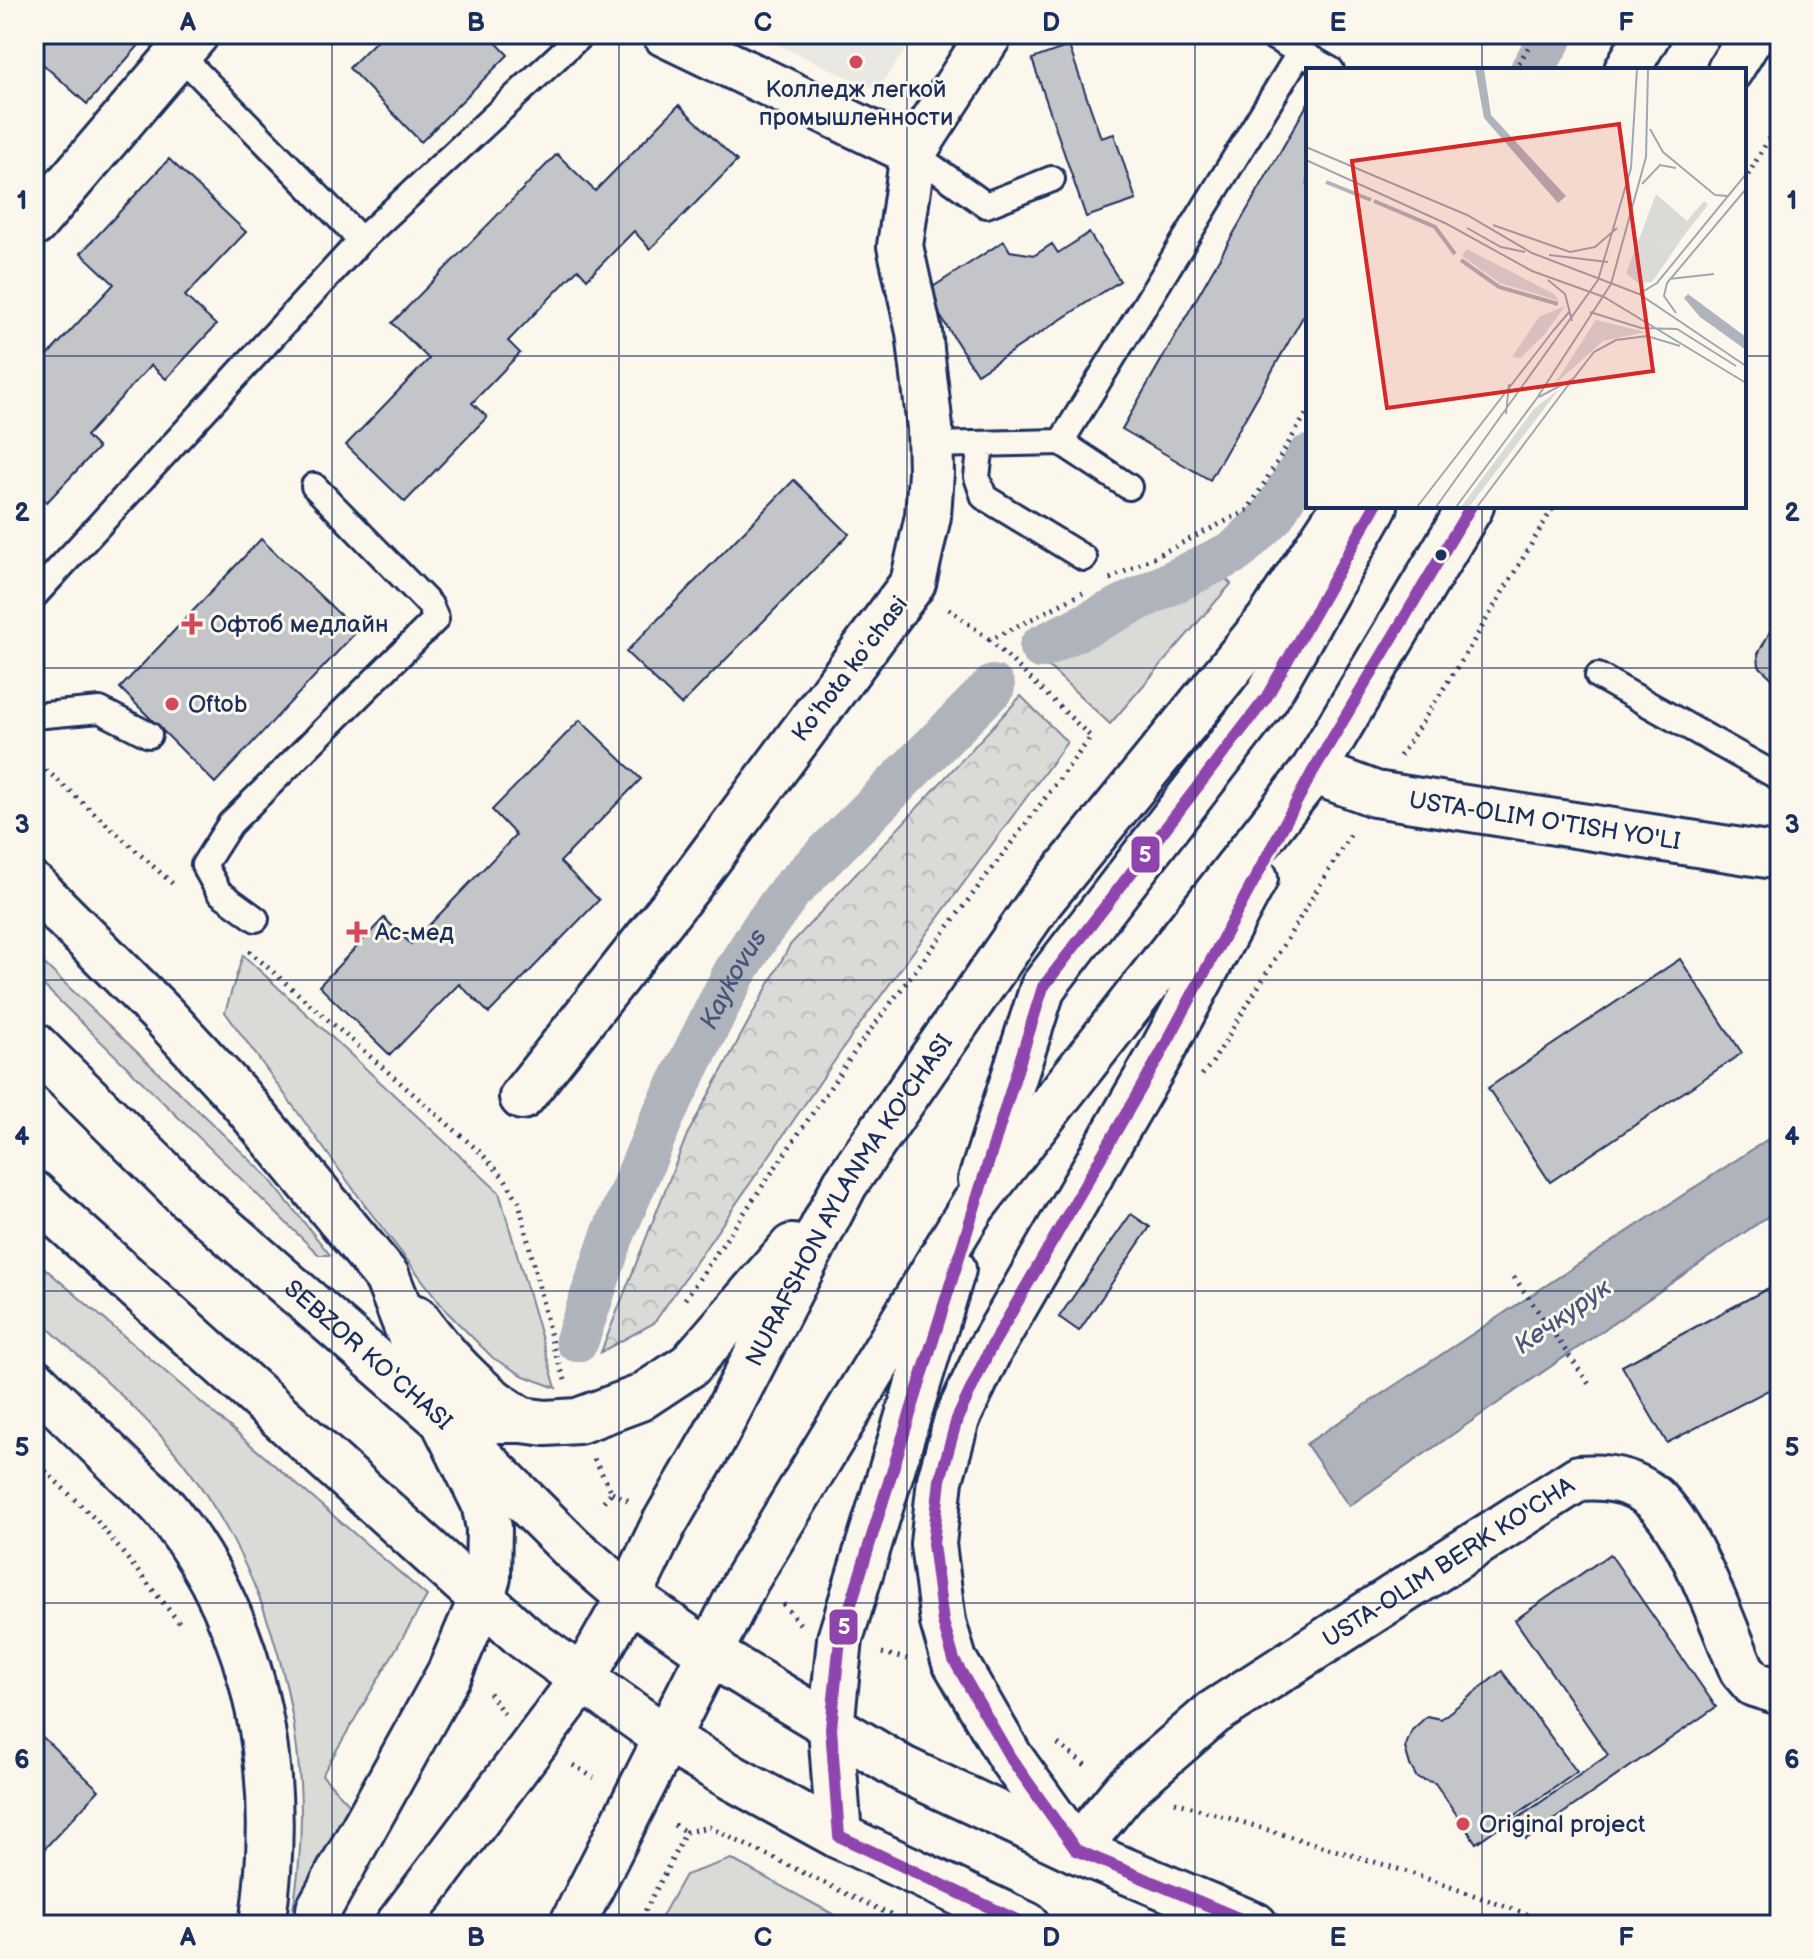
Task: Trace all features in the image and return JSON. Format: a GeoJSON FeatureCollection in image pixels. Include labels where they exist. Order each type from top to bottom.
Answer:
{"type":"FeatureCollection","features":[{"type":"Feature","properties":{"kind":"main road"},"geometry":{"type":"LineString","coordinates":[[665,34],[913,153]]}},
{"type":"Feature","properties":{"kind":"main road","name":"Koʻhota koʻchasi"},"geometry":{"type":"LineString","coordinates":[[522,1097],[690,884],[913,583],[928,516],[931,445],[927,381],[900,246],[913,153],[990,34]]}},
{"type":"Feature","properties":{"kind":"main road"},"geometry":{"type":"LineString","coordinates":[[1628,68],[1648,34]]}},
{"type":"Feature","properties":{"kind":"main road"},"geometry":{"type":"LineString","coordinates":[[1731,68],[1752,34]]}},
{"type":"Feature","properties":{"kind":"main road"},"geometry":{"type":"LineString","coordinates":[[34,224],[188,44]]}},
{"type":"Feature","properties":{"kind":"main road","name":"NURAFSHON AYLANMA KO'CHASI"},"geometry":{"type":"LineString","coordinates":[[398,1925],[582,1680],[629,1597],[664,1524],[714,1438],[845,1184],[1040,902],[1269,620],[1343,508]]}},
{"type":"Feature","properties":{"kind":"main road"},"geometry":{"type":"LineString","coordinates":[[839,1836],[831,1728],[840,1639],[1043,987],[1266,698],[1374,508]]}},
{"type":"Feature","properties":{"kind":"main road"},"geometry":{"type":"LineString","coordinates":[[1076,1850],[1010,1757],[954,1660],[943,1622],[933,1544],[940,1480],[957,1419],[989,1351],[1160,1055],[1313,771],[1470,508]]}},
{"type":"Feature","properties":{"kind":"main road"},"geometry":{"type":"LineString","coordinates":[[572,1925],[747,1579],[972,1207],[1313,771]]}},
{"type":"Feature","properties":{"kind":"main road","name":"USTA-OLIM O'TISH YO'LI"},"geometry":{"type":"LineString","coordinates":[[1313,771],[1375,794],[1780,857]]}},
{"type":"Feature","properties":{"kind":"main road"},"geometry":{"type":"LineString","coordinates":[[40,897],[163,1015],[237,1095],[387,1277],[455,1367],[500,1407],[522,1420]]}},
{"type":"Feature","properties":{"kind":"main road","name":"SEBZOR KO‘CHASI"},"geometry":{"type":"LineString","coordinates":[[34,1045],[189,1198],[443,1420],[573,1549],[629,1597],[711,1654],[903,1769],[1076,1850],[1255,1925]]}},
{"type":"Feature","properties":{"kind":"main road"},"geometry":{"type":"LineString","coordinates":[[443,1420],[578,1421],[640,1398],[690,1365],[737,1314],[845,1184]]}},
{"type":"Feature","properties":{"kind":"main road"},"geometry":{"type":"LineString","coordinates":[[34,1194],[481,1600],[582,1680],[667,1739],[839,1836],[1027,1925]]}},
{"type":"Feature","properties":{"kind":"main road"},"geometry":{"type":"LineString","coordinates":[[319,1925],[319,1909],[450,1672],[488,1577],[490,1552],[484,1503],[443,1420],[387,1277]]}},
{"type":"Feature","properties":{"kind":"main road"},"geometry":{"type":"LineString","coordinates":[[34,1381],[167,1511],[194,1549],[232,1625],[261,1717],[269,1765],[271,1838],[262,1925]]}},
{"type":"Feature","properties":{"kind":"main road","name":"USTA-OLIM BERK KO'CHA"},"geometry":{"type":"LineString","coordinates":[[1076,1850],[1127,1788],[1213,1713],[1579,1478],[1605,1476],[1629,1484],[1658,1504],[1681,1533],[1742,1670],[1754,1684],[1780,1692]]}},
{"type":"Feature","properties":{"kind":"lane"},"geometry":{"type":"LineString","coordinates":[[34,596],[361,240],[582,34]]}},
{"type":"Feature","properties":{"kind":"lane"},"geometry":{"type":"LineString","coordinates":[[1268,34],[1328,68]]}},
{"type":"Feature","properties":{"kind":"lane"},"geometry":{"type":"LineString","coordinates":[[188,44],[361,240]]}},
{"type":"Feature","properties":{"kind":"lane"},"geometry":{"type":"LineString","coordinates":[[1061,442],[1300,52]]}},
{"type":"Feature","properties":{"kind":"lane"},"geometry":{"type":"LineString","coordinates":[[913,153],[986,205],[1052,179]]}},
{"type":"Feature","properties":{"kind":"lane"},"geometry":{"type":"LineString","coordinates":[[931,445],[1061,442],[1129,487]]}},
{"type":"Feature","properties":{"kind":"lane"},"geometry":{"type":"LineString","coordinates":[[981,444],[977,477],[984,497],[1084,558]]}},
{"type":"Feature","properties":{"kind":"lane"},"geometry":{"type":"LineString","coordinates":[[256,919],[219,892],[204,865],[230,824],[436,619],[430,605],[314,486]]}},
{"type":"Feature","properties":{"kind":"lane"},"geometry":{"type":"LineString","coordinates":[[1598,676],[1780,778]]}},
{"type":"Feature","properties":{"kind":"lane"},"geometry":{"type":"LineString","coordinates":[[34,716],[100,710],[149,735]]}},
{"type":"Feature","properties":{"kind":"path"},"geometry":{"type":"LineString","coordinates":[[1516,68],[1536,34]]}},
{"type":"Feature","properties":{"kind":"path"},"geometry":{"type":"LineString","coordinates":[[1746,178],[1780,119]]}},
{"type":"Feature","properties":{"kind":"path"},"geometry":{"type":"LineString","coordinates":[[1098,585],[1248,510],[1306,414]]}},
{"type":"Feature","properties":{"kind":"path"},"geometry":{"type":"LineString","coordinates":[[1194,1085],[1212,1063],[1553,508]]}},
{"type":"Feature","properties":{"kind":"path"},"geometry":{"type":"LineString","coordinates":[[677,1310],[860,1044],[1091,737],[990,640],[913,583]]}},
{"type":"Feature","properties":{"kind":"path"},"geometry":{"type":"LineString","coordinates":[[990,640],[1085,592]]}},
{"type":"Feature","properties":{"kind":"path"},"geometry":{"type":"LineString","coordinates":[[34,759],[177,887]]}},
{"type":"Feature","properties":{"kind":"path"},"geometry":{"type":"LineString","coordinates":[[248,950],[481,1153],[505,1179],[519,1202],[553,1347],[569,1391]]}},
{"type":"Feature","properties":{"kind":"path"},"geometry":{"type":"LineString","coordinates":[[1514,1277],[1591,1387]]}},
{"type":"Feature","properties":{"kind":"path"},"geometry":{"type":"LineString","coordinates":[[590,1452],[612,1492],[633,1502]]}},
{"type":"Feature","properties":{"kind":"path"},"geometry":{"type":"LineString","coordinates":[[34,1460],[97,1521],[183,1627]]}},
{"type":"Feature","properties":{"kind":"path"},"geometry":{"type":"LineString","coordinates":[[600,1505],[612,1492]]}},
{"type":"Feature","properties":{"kind":"path"},"geometry":{"type":"LineString","coordinates":[[781,1602],[800,1624]]}},
{"type":"Feature","properties":{"kind":"path"},"geometry":{"type":"LineString","coordinates":[[870,1651],[910,1659]]}},
{"type":"Feature","properties":{"kind":"path"},"geometry":{"type":"LineString","coordinates":[[488,1692],[509,1722]]}},
{"type":"Feature","properties":{"kind":"path"},"geometry":{"type":"LineString","coordinates":[[1052,1739],[1084,1765],[1127,1788],[1408,1872],[1558,1925]]}},
{"type":"Feature","properties":{"kind":"path"},"geometry":{"type":"LineString","coordinates":[[573,1765],[594,1778]]}},
{"type":"Feature","properties":{"kind":"path"},"geometry":{"type":"LineString","coordinates":[[674,1825],[686,1832],[709,1827],[911,1925]]}},
{"type":"Feature","properties":{"kind":"path"},"geometry":{"type":"LineString","coordinates":[[638,1925],[686,1832]]}},
{"type":"Feature","properties":{"kind":"shaded area","name":"Колледж легкой промышленности"},"geometry":{"type":"Polygon","coordinates":[[[753,34],[917,34],[877,90],[753,34]]]}},
{"type":"Feature","properties":{"kind":"green space"},"geometry":{"type":"Polygon","coordinates":[[[1219,571],[1231,584],[1110,724],[1048,666],[1067,647],[1219,571]]]}},
{"type":"Feature","properties":{"kind":"green space"},"geometry":{"type":"Polygon","coordinates":[[[1021,696],[1067,742],[853,1034],[654,1323],[601,1352],[687,1135],[790,945],[1021,696]]]}},
{"type":"Feature","properties":{"kind":"green space"},"geometry":{"type":"Polygon","coordinates":[[[34,954],[266,1175],[330,1255],[319,1255],[34,976],[34,954]]]}},
{"type":"Feature","properties":{"kind":"green space"},"geometry":{"type":"Polygon","coordinates":[[[243,955],[499,1192],[556,1388],[524,1376],[493,1358],[447,1312],[367,1208],[225,1012],[243,955]]]}},
{"type":"Feature","properties":{"kind":"green space"},"geometry":{"type":"Polygon","coordinates":[[[34,1259],[427,1596],[322,1775],[352,1807],[298,1925],[290,1925],[299,1859],[300,1792],[294,1724],[279,1657],[257,1592],[228,1531],[192,1474],[149,1423],[34,1315],[34,1259]]]}},
{"type":"Feature","properties":{"kind":"green space"},"geometry":{"type":"Polygon","coordinates":[[[731,1859],[853,1925],[657,1925],[685,1875],[731,1859]]]}},
{"type":"Feature","properties":{"kind":"water","name":"Кечкурук"},"geometry":{"type":"Polygon","coordinates":[[[1780,1131],[1780,1208],[1349,1506],[1306,1444],[1780,1131]]]}},
{"type":"Feature","properties":{"kind":"building"},"geometry":{"type":"Polygon","coordinates":[[[34,34],[149,34],[87,104],[34,56],[34,34]]]}},
{"type":"Feature","properties":{"kind":"building"},"geometry":{"type":"Polygon","coordinates":[[[383,34],[488,34],[508,55],[421,142],[349,68],[383,34]]]}},
{"type":"Feature","properties":{"kind":"building"},"geometry":{"type":"Polygon","coordinates":[[[1069,46],[1101,138],[1114,134],[1136,200],[1086,217],[1032,59],[1069,46]]]}},
{"type":"Feature","properties":{"kind":"building"},"geometry":{"type":"Polygon","coordinates":[[[679,105],[737,161],[650,249],[634,231],[587,279],[578,269],[508,341],[520,353],[472,403],[487,417],[405,502],[346,445],[429,359],[392,323],[557,154],[595,191],[679,105]]]}},
{"type":"Feature","properties":{"kind":"building"},"geometry":{"type":"Polygon","coordinates":[[[1306,107],[1306,312],[1210,480],[1122,429],[1306,107]]]}},
{"type":"Feature","properties":{"kind":"building"},"geometry":{"type":"Polygon","coordinates":[[[169,159],[246,232],[185,296],[216,325],[166,379],[151,365],[86,436],[98,448],[47,502],[34,490],[34,370],[114,284],[81,253],[169,159]]]}},
{"type":"Feature","properties":{"kind":"building"},"geometry":{"type":"Polygon","coordinates":[[[1089,233],[1120,281],[977,374],[925,292],[1004,241],[1010,251],[1035,255],[1052,244],[1058,253],[1089,233]]]}},
{"type":"Feature","properties":{"kind":"building"},"geometry":{"type":"Polygon","coordinates":[[[794,480],[849,534],[681,705],[626,652],[794,480]]]}},
{"type":"Feature","properties":{"kind":"building"},"geometry":{"type":"Polygon","coordinates":[[[261,539],[357,631],[215,783],[120,688],[261,539]]]}},
{"type":"Feature","properties":{"kind":"building"},"geometry":{"type":"Polygon","coordinates":[[[1780,613],[1780,686],[1759,666],[1758,654],[1780,613]]]}},
{"type":"Feature","properties":{"kind":"building"},"geometry":{"type":"Polygon","coordinates":[[[580,720],[641,779],[560,862],[599,900],[489,1013],[459,984],[390,1055],[319,986],[384,918],[411,944],[516,835],[492,810],[580,720]]]}},
{"type":"Feature","properties":{"kind":"building"},"geometry":{"type":"Polygon","coordinates":[[[1680,959],[1742,1053],[1550,1182],[1488,1088],[1680,959]]]}},
{"type":"Feature","properties":{"kind":"building"},"geometry":{"type":"Polygon","coordinates":[[[1131,1214],[1150,1227],[1079,1331],[1059,1317],[1131,1214]]]}},
{"type":"Feature","properties":{"kind":"building"},"geometry":{"type":"Polygon","coordinates":[[[1780,1282],[1780,1384],[1667,1443],[1622,1366],[1780,1282]]]}},
{"type":"Feature","properties":{"kind":"building"},"geometry":{"type":"Polygon","coordinates":[[[1610,1554],[1716,1707],[1526,1839],[1514,1821],[1608,1755],[1515,1620],[1610,1554]]]}},
{"type":"Feature","properties":{"kind":"building"},"geometry":{"type":"Polygon","coordinates":[[[1502,1671],[1577,1772],[1476,1843],[1435,1783],[1417,1778],[1405,1748],[1412,1730],[1427,1716],[1441,1719],[1502,1671]]]}},
{"type":"Feature","properties":{"kind":"building"},"geometry":{"type":"Polygon","coordinates":[[[34,1729],[99,1790],[34,1860],[34,1729]]]}},
{"type":"Feature","properties":{"kind":"waterway","name":"Kaykovus"},"geometry":{"type":"LineString","coordinates":[[1533,68],[1553,34]]}},
{"type":"Feature","properties":{"kind":"waterway","name":"Kaykovus"},"geometry":{"type":"LineString","coordinates":[[1041,647],[1236,551],[1273,515],[1306,460]]}},
{"type":"Feature","properties":{"kind":"waterway","name":"Kaykovus"},"geometry":{"type":"LineString","coordinates":[[577,1340],[612,1237],[662,1118],[734,974],[761,931],[790,891],[993,687]]}},
{"type":"Feature","properties":{"kind":"transit line","name":"5"},"geometry":{"type":"LineString","coordinates":[[1027,1925],[839,1836],[831,1728],[840,1639],[1043,987],[1266,698],[1374,508]]}},
{"type":"Feature","properties":{"kind":"transit line","name":"5"},"geometry":{"type":"LineString","coordinates":[[1255,1925],[1076,1850],[1010,1757],[954,1660],[943,1622],[933,1544],[940,1480],[957,1419],[989,1351],[1160,1055],[1313,771],[1470,508]]}},
{"type":"Feature","properties":{"kind":"place","name":"Колледж легкой промышленности"},"geometry":{"type":"Point","coordinates":[856,62]}},
{"type":"Feature","properties":{"kind":"place","name":"Офтоб медлайн"},"geometry":{"type":"Point","coordinates":[192,624]}},
{"type":"Feature","properties":{"kind":"place","name":"Oftob"},"geometry":{"type":"Point","coordinates":[172,704]}},
{"type":"Feature","properties":{"kind":"place","name":"Ас-мед"},"geometry":{"type":"Point","coordinates":[357,932]}},
{"type":"Feature","properties":{"kind":"place","name":"Original project"},"geometry":{"type":"Point","coordinates":[1463,1824]}}]}
